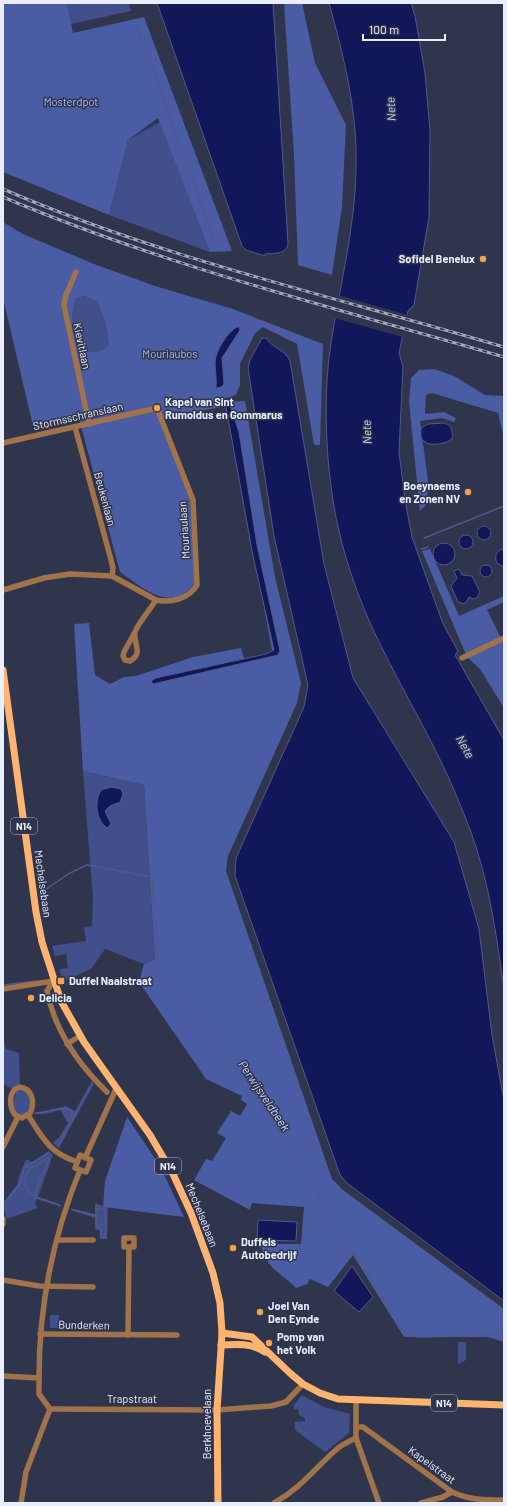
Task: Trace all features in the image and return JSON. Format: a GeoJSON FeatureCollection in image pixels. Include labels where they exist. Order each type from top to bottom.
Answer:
{"type":"FeatureCollection","features":[{"type":"Feature","properties":{"kind":"main road","name":"Mechelsebaan"},"geometry":{"type":"LineString","coordinates":[[3,670],[36,912],[42,942],[53,980],[61,1001],[80,1036],[116,1089],[150,1135],[183,1193],[213,1273],[220,1303],[222,1333],[221,1345]]}},
{"type":"Feature","properties":{"kind":"main road","name":"N14"},"geometry":{"type":"LineString","coordinates":[[222,1333],[252,1337],[259,1341],[271,1356],[303,1384],[320,1393],[338,1399],[356,1401],[504,1405]]}},
{"type":"Feature","properties":{"kind":"main road","name":"N14"},"geometry":{"type":"LineString","coordinates":[[221,1345],[254,1346],[271,1356]]}},
{"type":"Feature","properties":{"kind":"main road","name":"Berkhoevelaan"},"geometry":{"type":"LineString","coordinates":[[218,1503],[217,1410],[221,1345]]}},
{"type":"Feature","properties":{"kind":"street","name":"Kievitlaan"},"geometry":{"type":"LineString","coordinates":[[76,272],[66,295],[64,305],[89,424]]}},
{"type":"Feature","properties":{"kind":"street","name":"Stormsschranslaan"},"geometry":{"type":"LineString","coordinates":[[3,443],[157,408]]}},
{"type":"Feature","properties":{"kind":"street","name":"Mouriaulaan"},"geometry":{"type":"LineString","coordinates":[[156,600],[165,602],[178,599],[193,592],[197,585],[193,500],[157,408]]}},
{"type":"Feature","properties":{"kind":"street","name":"Beukenlaan"},"geometry":{"type":"LineString","coordinates":[[75,427],[113,568],[112,576]]}},
{"type":"Feature","properties":{"kind":"street"},"geometry":{"type":"LineString","coordinates":[[113,568],[121,579]]}},
{"type":"Feature","properties":{"kind":"street"},"geometry":{"type":"LineString","coordinates":[[3,590],[44,578],[70,574],[112,576],[121,579],[156,600],[135,632]]}},
{"type":"Feature","properties":{"kind":"street"},"geometry":{"type":"LineString","coordinates":[[462,658],[504,638]]}},
{"type":"Feature","properties":{"kind":"street"},"geometry":{"type":"LineString","coordinates":[[3,989],[53,980]]}},
{"type":"Feature","properties":{"kind":"street","name":"Mechelsebaan"},"geometry":{"type":"LineString","coordinates":[[53,980],[47,991],[57,1023],[67,1044],[86,1070],[107,1092]]}},
{"type":"Feature","properties":{"kind":"street"},"geometry":{"type":"LineString","coordinates":[[67,1044],[80,1036]]}},
{"type":"Feature","properties":{"kind":"street"},"geometry":{"type":"LineString","coordinates":[[18,1117],[13,1112],[10,1102],[13,1092],[19,1087],[27,1089],[31,1095],[32,1107],[28,1116]]}},
{"type":"Feature","properties":{"kind":"street"},"geometry":{"type":"LineString","coordinates":[[85,1158],[116,1089]]}},
{"type":"Feature","properties":{"kind":"street"},"geometry":{"type":"LineString","coordinates":[[28,1116],[49,1147],[58,1154],[77,1162]]}},
{"type":"Feature","properties":{"kind":"street"},"geometry":{"type":"LineString","coordinates":[[18,1117],[28,1116]]}},
{"type":"Feature","properties":{"kind":"street"},"geometry":{"type":"LineString","coordinates":[[3,1147],[18,1117]]}},
{"type":"Feature","properties":{"kind":"street"},"geometry":{"type":"LineString","coordinates":[[80,1155],[85,1158],[91,1160],[86,1172],[75,1168],[80,1155]]}},
{"type":"Feature","properties":{"kind":"street"},"geometry":{"type":"LineString","coordinates":[[21,1503],[26,1472],[50,1409],[39,1394],[38,1378],[40,1334],[46,1287],[56,1240],[80,1170]]}},
{"type":"Feature","properties":{"kind":"street"},"geometry":{"type":"LineString","coordinates":[[3,1219],[3,1224]]}},
{"type":"Feature","properties":{"kind":"street"},"geometry":{"type":"LineString","coordinates":[[56,1240],[93,1240]]}},
{"type":"Feature","properties":{"kind":"street"},"geometry":{"type":"LineString","coordinates":[[128,1335],[129,1247]]}},
{"type":"Feature","properties":{"kind":"street"},"geometry":{"type":"LineString","coordinates":[[3,1280],[46,1287],[93,1287]]}},
{"type":"Feature","properties":{"kind":"street","name":"Bunderken"},"geometry":{"type":"LineString","coordinates":[[40,1334],[177,1335]]}},
{"type":"Feature","properties":{"kind":"street"},"geometry":{"type":"LineString","coordinates":[[3,1376],[38,1378]]}},
{"type":"Feature","properties":{"kind":"street","name":"Trapstraat"},"geometry":{"type":"LineString","coordinates":[[50,1409],[217,1410],[271,1406],[286,1402],[303,1384]]}},
{"type":"Feature","properties":{"kind":"street"},"geometry":{"type":"LineString","coordinates":[[356,1401],[356,1438],[380,1503]]}},
{"type":"Feature","properties":{"kind":"street","name":"Kapelstraat"},"geometry":{"type":"LineString","coordinates":[[356,1427],[363,1427],[452,1492],[463,1498],[476,1500],[504,1500]]}},
{"type":"Feature","properties":{"kind":"street"},"geometry":{"type":"LineString","coordinates":[[274,1503],[287,1496],[306,1481],[338,1448],[356,1438]]}},
{"type":"Feature","properties":{"kind":"street"},"geometry":{"type":"LineString","coordinates":[[421,1503],[443,1497],[452,1492]]}},
{"type":"Feature","properties":{"kind":"shaded area"},"geometry":{"type":"Polygon","coordinates":[[[67,3],[129,3],[131,11],[71,24],[67,3]]]}},
{"type":"Feature","properties":{"kind":"shaded area"},"geometry":{"type":"Polygon","coordinates":[[[160,122],[210,252],[109,215],[128,140],[160,122]]]}},
{"type":"Feature","properties":{"kind":"shaded area"},"geometry":{"type":"Polygon","coordinates":[[[85,296],[97,300],[105,322],[109,344],[101,350],[95,352],[78,348],[74,335],[72,317],[76,298],[85,296]]]}},
{"type":"Feature","properties":{"kind":"shaded area"},"geometry":{"type":"Polygon","coordinates":[[[83,771],[144,785],[155,961],[144,964],[105,949],[91,969],[63,981],[59,969],[68,968],[66,954],[55,956],[52,946],[86,941],[84,927],[92,926],[93,899],[83,771]]]}},
{"type":"Feature","properties":{"kind":"shaded area"},"geometry":{"type":"Polygon","coordinates":[[[3,1037],[6,1049],[19,1053],[20,1084],[12,1089],[3,1084],[3,1037]]]}},
{"type":"Feature","properties":{"kind":"shaded area"},"geometry":{"type":"Polygon","coordinates":[[[92,1081],[94,1084],[59,1148],[53,1143],[60,1136],[68,1123],[60,1110],[45,1114],[33,1114],[66,1106],[75,1111],[92,1081]]]}},
{"type":"Feature","properties":{"kind":"shaded area"},"geometry":{"type":"Polygon","coordinates":[[[20,1089],[27,1092],[30,1103],[26,1114],[20,1115],[16,1113],[13,1104],[16,1092],[20,1089]]]}},
{"type":"Feature","properties":{"kind":"shaded area"},"geometry":{"type":"Polygon","coordinates":[[[49,1151],[53,1155],[38,1197],[62,1205],[61,1207],[37,1199],[35,1203],[38,1208],[7,1219],[4,1208],[6,1200],[18,1183],[18,1179],[26,1159],[32,1162],[49,1151]]]}},
{"type":"Feature","properties":{"kind":"shaded area"},"geometry":{"type":"Polygon","coordinates":[[[95,1203],[108,1208],[107,1239],[100,1239],[100,1230],[95,1230],[95,1218],[71,1210],[71,1208],[95,1214],[95,1203]]]}},
{"type":"Feature","properties":{"kind":"shaded area"},"geometry":{"type":"Polygon","coordinates":[[[50,1315],[59,1315],[59,1328],[50,1328],[50,1315]]]}},
{"type":"Feature","properties":{"kind":"shaded area"},"geometry":{"type":"Polygon","coordinates":[[[458,1342],[466,1342],[466,1360],[458,1364],[458,1342]]]}},
{"type":"Feature","properties":{"kind":"shaded area"},"geometry":{"type":"Polygon","coordinates":[[[302,1395],[324,1407],[350,1414],[349,1433],[325,1452],[295,1430],[295,1422],[305,1421],[305,1418],[299,1415],[298,1409],[294,1409],[294,1405],[302,1395]]]}},
{"type":"Feature","properties":{"kind":"green space","name":"Mosterdpot"},"geometry":{"type":"Polygon","coordinates":[[[3,3],[67,3],[73,33],[144,17],[232,251],[210,252],[158,118],[128,140],[109,215],[3,172],[3,3]]]}},
{"type":"Feature","properties":{"kind":"green space"},"geometry":{"type":"Polygon","coordinates":[[[284,3],[302,3],[315,63],[346,125],[342,207],[332,275],[298,265],[294,156],[284,3]]]}},
{"type":"Feature","properties":{"kind":"green space","name":"Mouriaubos"},"geometry":{"type":"Polygon","coordinates":[[[3,222],[23,234],[94,264],[155,286],[233,309],[323,344],[320,445],[314,445],[297,344],[263,327],[255,333],[240,364],[240,385],[236,395],[221,400],[222,407],[159,418],[190,498],[195,584],[186,593],[176,597],[166,598],[147,591],[120,572],[78,415],[33,426],[3,298],[3,222]],[[85,296],[76,298],[72,317],[74,335],[78,348],[91,352],[101,350],[109,344],[105,322],[97,301],[85,296]]]}},
{"type":"Feature","properties":{"kind":"green space"},"geometry":{"type":"Polygon","coordinates":[[[434,369],[454,376],[485,395],[504,396],[504,439],[498,413],[432,393],[426,395],[425,414],[444,412],[456,418],[454,422],[442,418],[420,421],[428,481],[427,504],[420,511],[409,402],[411,378],[419,370],[434,369]]]}},
{"type":"Feature","properties":{"kind":"green space"},"geometry":{"type":"Polygon","coordinates":[[[245,401],[275,577],[301,683],[297,703],[228,856],[226,871],[332,1179],[343,1190],[504,1309],[504,1342],[488,1337],[404,1337],[353,1255],[328,1287],[310,1279],[307,1284],[296,1288],[274,1269],[266,1259],[261,1244],[301,1244],[304,1207],[252,1203],[250,1210],[194,1180],[206,1159],[212,1161],[226,1138],[217,1133],[231,1111],[240,1116],[247,1104],[241,1100],[242,1096],[206,1079],[139,982],[144,964],[155,960],[144,785],[83,771],[74,624],[89,623],[95,675],[110,684],[124,677],[136,676],[193,657],[241,648],[245,661],[273,656],[226,402],[245,401]]]}},
{"type":"Feature","properties":{"kind":"green space"},"geometry":{"type":"Polygon","coordinates":[[[430,549],[459,616],[504,596],[504,602],[487,610],[502,640],[504,640],[504,708],[480,669],[467,657],[422,551],[430,549]]]}},
{"type":"Feature","properties":{"kind":"green space"},"geometry":{"type":"Polygon","coordinates":[[[127,1117],[160,1166],[184,1217],[103,1207],[105,1181],[127,1117]]]}},
{"type":"Feature","properties":{"kind":"water"},"geometry":{"type":"Polygon","coordinates":[[[157,3],[273,3],[288,243],[285,250],[265,254],[265,256],[246,250],[242,246],[157,3]]]}},
{"type":"Feature","properties":{"kind":"water","name":"Nete"},"geometry":{"type":"Polygon","coordinates":[[[329,3],[411,3],[415,16],[425,73],[430,131],[429,217],[414,305],[408,311],[399,353],[403,367],[399,452],[405,500],[412,537],[443,624],[458,651],[455,655],[504,740],[504,989],[490,899],[471,833],[446,772],[384,652],[366,613],[350,572],[334,508],[327,452],[327,377],[331,343],[353,213],[356,149],[355,127],[349,85],[329,3]]]}},
{"type":"Feature","properties":{"kind":"water"},"geometry":{"type":"Polygon","coordinates":[[[237,327],[239,327],[240,330],[222,358],[224,384],[221,387],[216,388],[215,362],[217,352],[226,338],[237,327]]]}},
{"type":"Feature","properties":{"kind":"water"},"geometry":{"type":"Polygon","coordinates":[[[262,338],[266,338],[285,354],[290,361],[324,564],[353,678],[454,842],[479,929],[492,1035],[504,1101],[504,1301],[347,1183],[340,1175],[235,876],[236,858],[304,707],[308,685],[274,536],[248,368],[250,360],[262,338]]]}},
{"type":"Feature","properties":{"kind":"water"},"geometry":{"type":"Polygon","coordinates":[[[228,405],[231,408],[239,432],[257,545],[280,651],[278,655],[153,684],[151,681],[156,678],[266,654],[274,650],[253,556],[226,407],[228,405]]]}},
{"type":"Feature","properties":{"kind":"water"},"geometry":{"type":"Polygon","coordinates":[[[445,423],[452,430],[452,439],[442,443],[433,444],[426,443],[423,440],[421,428],[428,424],[445,423]]]}},
{"type":"Feature","properties":{"kind":"water"},"geometry":{"type":"Polygon","coordinates":[[[481,526],[487,526],[491,530],[491,536],[487,540],[481,540],[477,536],[477,530],[481,526]]]}},
{"type":"Feature","properties":{"kind":"water"},"geometry":{"type":"Polygon","coordinates":[[[463,535],[469,535],[473,539],[473,545],[469,549],[463,549],[459,545],[459,539],[463,535]]]}},
{"type":"Feature","properties":{"kind":"water"},"geometry":{"type":"Polygon","coordinates":[[[444,543],[452,546],[455,554],[452,562],[444,565],[436,562],[433,554],[436,546],[444,543]]]}},
{"type":"Feature","properties":{"kind":"water"},"geometry":{"type":"Polygon","coordinates":[[[504,549],[504,567],[497,563],[496,554],[504,549]]]}},
{"type":"Feature","properties":{"kind":"water"},"geometry":{"type":"Polygon","coordinates":[[[484,565],[488,565],[492,571],[488,577],[484,577],[480,573],[480,569],[484,565]]]}},
{"type":"Feature","properties":{"kind":"water"},"geometry":{"type":"Polygon","coordinates":[[[459,569],[462,575],[472,576],[480,592],[477,598],[473,599],[469,597],[464,604],[458,602],[451,586],[457,578],[454,571],[459,569]]]}},
{"type":"Feature","properties":{"kind":"water"},"geometry":{"type":"Polygon","coordinates":[[[111,787],[121,789],[123,794],[120,802],[110,806],[105,811],[111,824],[107,828],[100,820],[98,815],[97,800],[101,790],[111,787]]]}},
{"type":"Feature","properties":{"kind":"water"},"geometry":{"type":"Polygon","coordinates":[[[258,1220],[297,1222],[296,1241],[257,1240],[258,1220]]]}},
{"type":"Feature","properties":{"kind":"water"},"geometry":{"type":"Polygon","coordinates":[[[352,1266],[373,1297],[359,1312],[334,1291],[352,1266]]]}},
{"type":"Feature","properties":{"kind":"pier"},"geometry":{"type":"Polygon","coordinates":[[[338,295],[408,315],[403,337],[334,318],[338,295]]]}},
{"type":"Feature","properties":{"kind":"waterway"},"geometry":{"type":"LineString","coordinates":[[137,25],[215,243]]}},
{"type":"Feature","properties":{"kind":"waterway"},"geometry":{"type":"LineString","coordinates":[[424,538],[504,506]]}},
{"type":"Feature","properties":{"kind":"waterway"},"geometry":{"type":"LineString","coordinates":[[422,549],[428,547]]}},
{"type":"Feature","properties":{"kind":"waterway","name":"Perwijsveldbeek"},"geometry":{"type":"LineString","coordinates":[[42,892],[70,873],[87,865],[152,877],[158,968],[253,1092],[404,1332],[417,1337],[504,1335]]}},
{"type":"Feature","properties":{"kind":"waterway","name":"Perwijsveldbeek"},"geometry":{"type":"LineString","coordinates":[[3,985],[37,981]]}},
{"type":"Feature","properties":{"kind":"waterway"},"geometry":{"type":"LineString","coordinates":[[58,1146],[89,1088]]}},
{"type":"Feature","properties":{"kind":"waterway"},"geometry":{"type":"LineString","coordinates":[[35,1113],[60,1109],[65,1109],[70,1110],[73,1112],[69,1121],[68,1117],[64,1114],[64,1110],[65,1110],[65,1109],[66,1108],[60,1109]]}},
{"type":"Feature","properties":{"kind":"waterway"},"geometry":{"type":"LineString","coordinates":[[3,1204],[20,1184],[24,1168],[48,1153]]}},
{"type":"Feature","properties":{"kind":"waterway"},"geometry":{"type":"LineString","coordinates":[[36,1197],[29,1192],[24,1182],[29,1169],[48,1158],[49,1160],[35,1194],[36,1197],[59,1205]]}},
{"type":"Feature","properties":{"kind":"waterway"},"geometry":{"type":"LineString","coordinates":[[73,1210],[96,1216],[96,1208],[105,1210],[106,1231],[104,1237],[101,1237],[101,1230],[96,1225],[96,1216]]}},
{"type":"Feature","properties":{"kind":"railway"},"geometry":{"type":"LineString","coordinates":[[3,189],[64,214],[188,257],[504,347]]}},
{"type":"Feature","properties":{"kind":"railway"},"geometry":{"type":"LineString","coordinates":[[3,197],[64,222],[188,265],[314,303],[504,357]]}},
{"type":"Feature","properties":{"kind":"place","name":"Sofidel Benelux"},"geometry":{"type":"Point","coordinates":[483,259]}},
{"type":"Feature","properties":{"kind":"place","name":"Kapel van Sint Rumoldus en Gommarus"},"geometry":{"type":"Point","coordinates":[157,408]}},
{"type":"Feature","properties":{"kind":"place","name":"Boeynaems en Zonen NV"},"geometry":{"type":"Point","coordinates":[468,492]}},
{"type":"Feature","properties":{"kind":"place","name":"Duffel Naalstraat"},"geometry":{"type":"Point","coordinates":[61,981]}},
{"type":"Feature","properties":{"kind":"place","name":"Delicia"},"geometry":{"type":"Point","coordinates":[31,998]}},
{"type":"Feature","properties":{"kind":"place","name":"Duffels Autobedrijf"},"geometry":{"type":"Point","coordinates":[233,1248]}},
{"type":"Feature","properties":{"kind":"place","name":"Joel Van Den Eynde"},"geometry":{"type":"Point","coordinates":[260,1312]}},
{"type":"Feature","properties":{"kind":"place","name":"Pomp van het Volk"},"geometry":{"type":"Point","coordinates":[269,1343]}}]}
